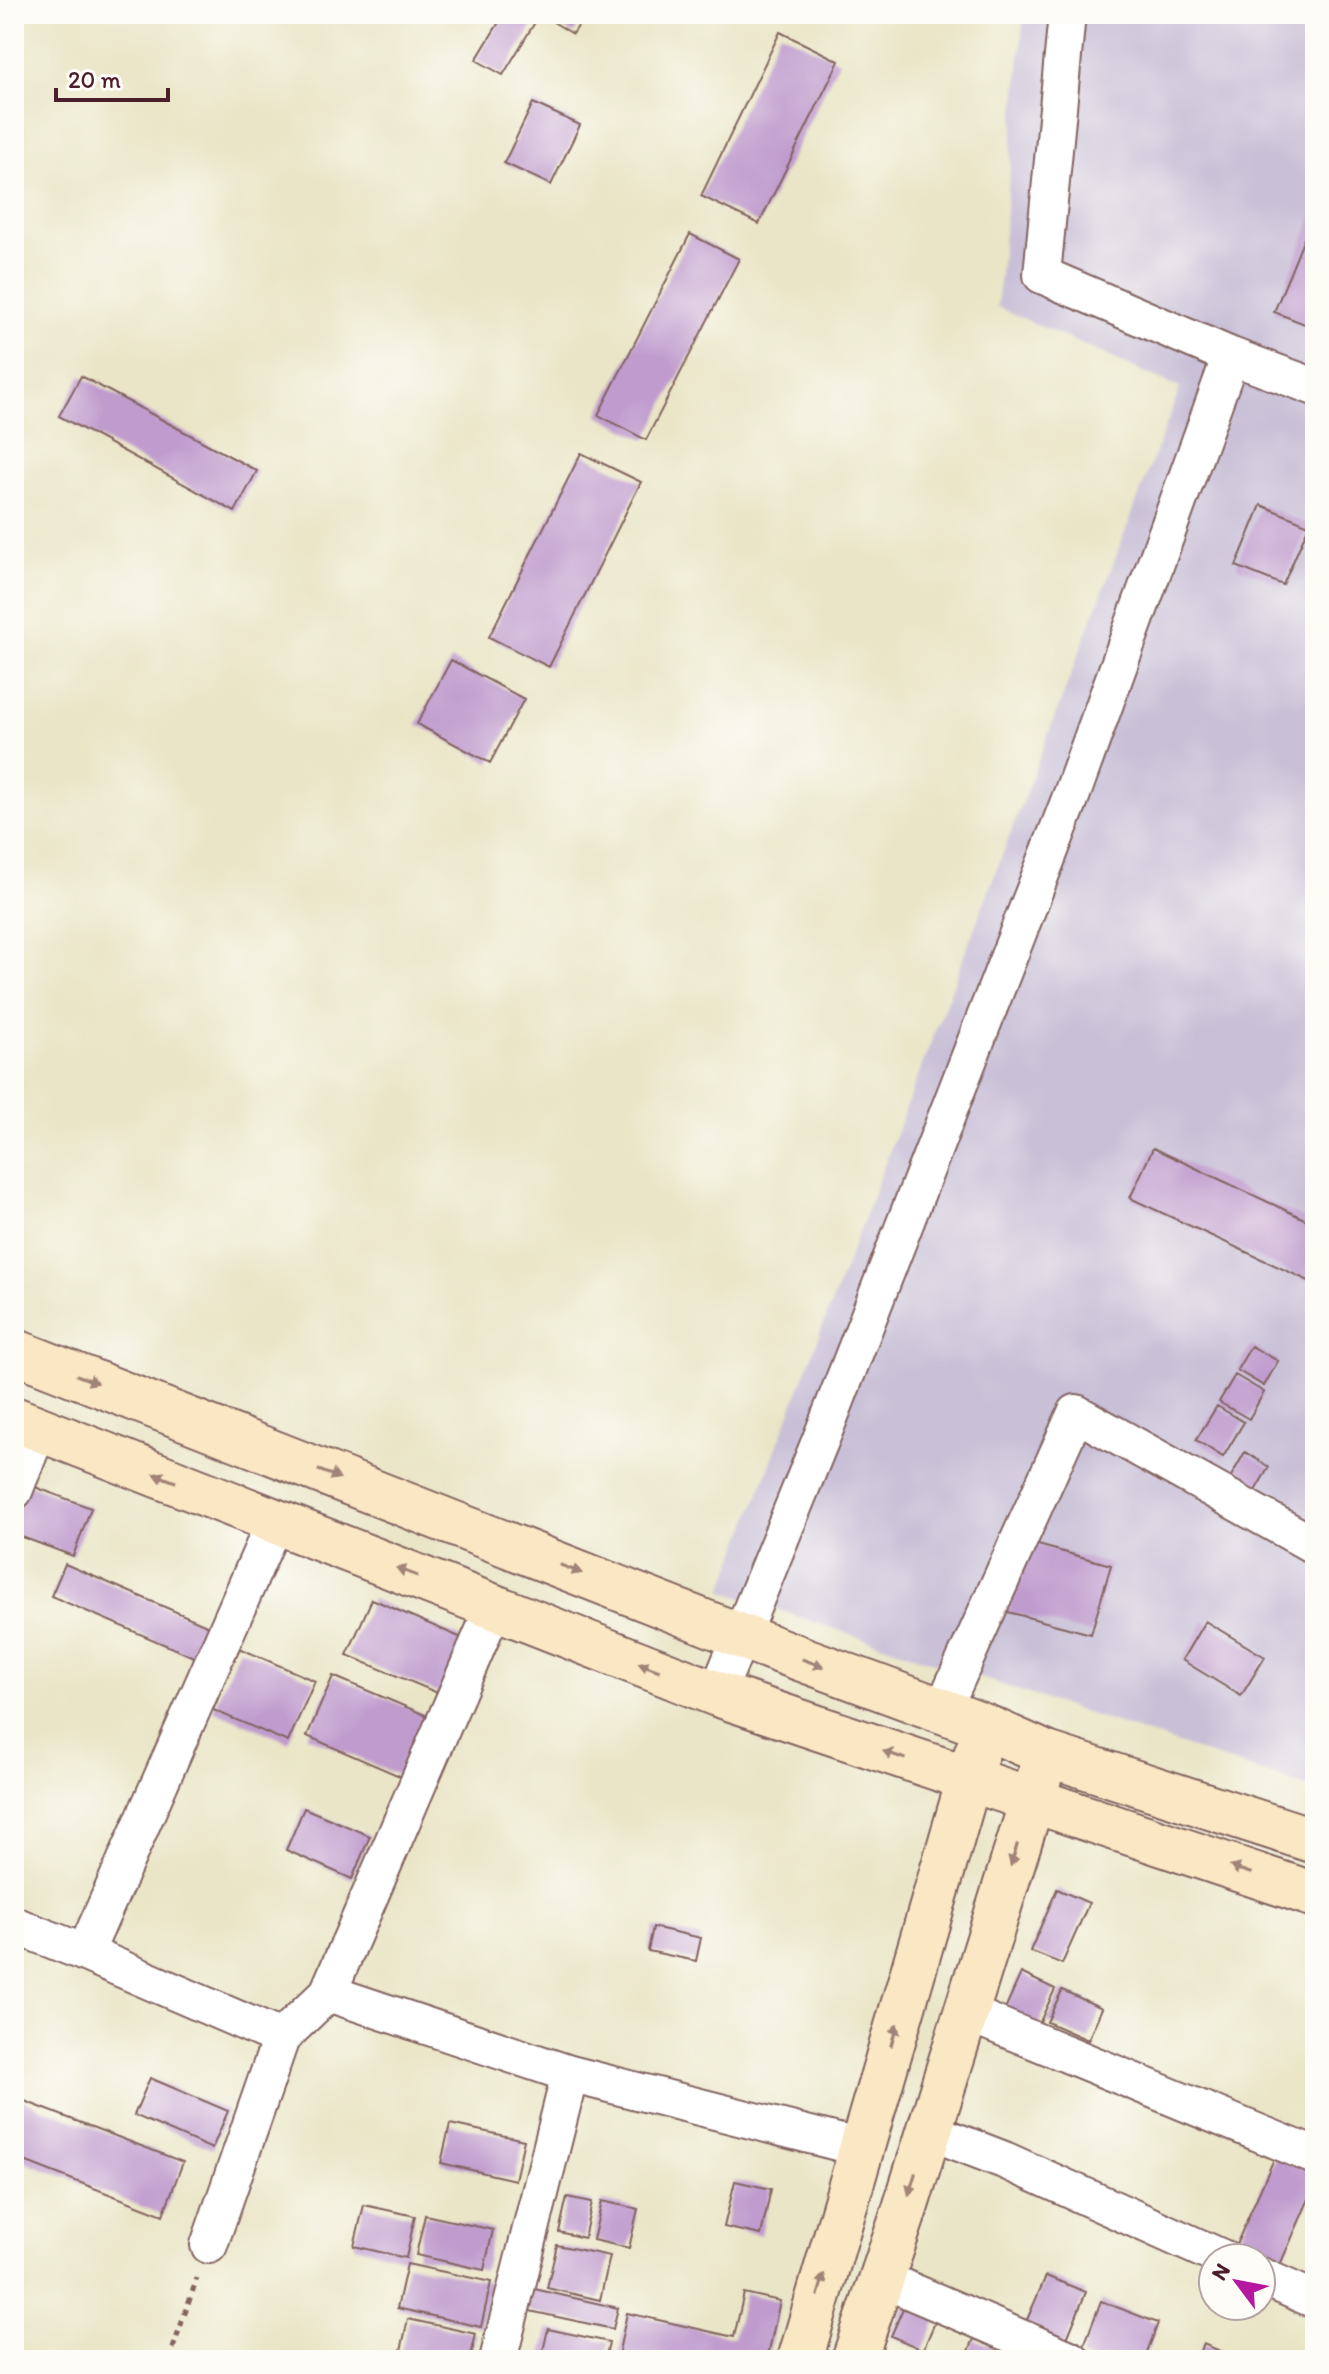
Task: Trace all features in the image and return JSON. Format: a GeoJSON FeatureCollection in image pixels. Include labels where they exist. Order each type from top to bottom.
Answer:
{"type":"FeatureCollection","features":[{"type":"Feature","properties":{"kind":"street"},"geometry":{"type":"LineString","coordinates":[[1067,14],[1042,275],[1231,356],[1315,387]]}},
{"type":"Feature","properties":{"kind":"street"},"geometry":{"type":"LineString","coordinates":[[717,1694],[823,1434],[1072,794],[1231,356]]}},
{"type":"Feature","properties":{"kind":"street"},"geometry":{"type":"LineString","coordinates":[[14,1351],[740,1636],[986,1727],[1047,1754],[1315,1841]]}},
{"type":"Feature","properties":{"kind":"street"},"geometry":{"type":"LineString","coordinates":[[942,1711],[1076,1413],[1315,1546]]}},
{"type":"Feature","properties":{"kind":"street"},"geometry":{"type":"LineString","coordinates":[[14,1491],[26,1424],[717,1694],[1315,1895]]}},
{"type":"Feature","properties":{"kind":"street"},"geometry":{"type":"LineString","coordinates":[[85,1953],[275,1521]]}},
{"type":"Feature","properties":{"kind":"street"},"geometry":{"type":"LineString","coordinates":[[209,2245],[281,2038],[328,1993],[494,1607]]}},
{"type":"Feature","properties":{"kind":"street"},"geometry":{"type":"LineString","coordinates":[[800,2360],[986,1727]]}},
{"type":"Feature","properties":{"kind":"street"},"geometry":{"type":"LineString","coordinates":[[854,2360],[1047,1754]]}},
{"type":"Feature","properties":{"kind":"street"},"geometry":{"type":"LineString","coordinates":[[14,1925],[281,2038]]}},
{"type":"Feature","properties":{"kind":"street"},"geometry":{"type":"LineString","coordinates":[[328,1993],[570,2074],[861,2148]]}},
{"type":"Feature","properties":{"kind":"street"},"geometry":{"type":"LineString","coordinates":[[965,2012],[1315,2156]]}},
{"type":"Feature","properties":{"kind":"street"},"geometry":{"type":"LineString","coordinates":[[498,2360],[570,2074]]}},
{"type":"Feature","properties":{"kind":"street"},"geometry":{"type":"LineString","coordinates":[[929,2131],[1004,2160],[1197,2247]]}},
{"type":"Feature","properties":{"kind":"street"},"geometry":{"type":"LineString","coordinates":[[880,2278],[1072,2360]]}},
{"type":"Feature","properties":{"kind":"street"},"geometry":{"type":"LineString","coordinates":[[1277,2283],[1315,2300]]}},
{"type":"Feature","properties":{"kind":"path"},"geometry":{"type":"LineString","coordinates":[[169,2360],[209,2245]]}},
{"type":"Feature","properties":{"kind":"shaded area"},"geometry":{"type":"Polygon","coordinates":[[[1024,14],[1315,14],[1315,1790],[722,1591],[1180,388],[997,307],[1024,14]]]}},
{"type":"Feature","properties":{"kind":"building"},"geometry":{"type":"Polygon","coordinates":[[[504,14],[540,14],[503,75],[476,60],[504,14]]]}},
{"type":"Feature","properties":{"kind":"building"},"geometry":{"type":"Polygon","coordinates":[[[540,14],[586,14],[573,34],[540,14]]]}},
{"type":"Feature","properties":{"kind":"building"},"geometry":{"type":"Polygon","coordinates":[[[780,32],[839,61],[759,224],[701,196],[780,32]]]}},
{"type":"Feature","properties":{"kind":"building"},"geometry":{"type":"Polygon","coordinates":[[[533,103],[580,125],[551,185],[504,163],[533,103]]]}},
{"type":"Feature","properties":{"kind":"building"},"geometry":{"type":"Polygon","coordinates":[[[1315,212],[1315,328],[1274,312],[1315,212]]]}},
{"type":"Feature","properties":{"kind":"building"},"geometry":{"type":"Polygon","coordinates":[[[690,234],[739,259],[646,440],[598,415],[690,234]]]}},
{"type":"Feature","properties":{"kind":"building"},"geometry":{"type":"Polygon","coordinates":[[[81,376],[257,471],[235,512],[59,416],[81,376]]]}},
{"type":"Feature","properties":{"kind":"building"},"geometry":{"type":"Polygon","coordinates":[[[581,453],[641,482],[549,667],[489,637],[581,453]]]}},
{"type":"Feature","properties":{"kind":"building"},"geometry":{"type":"Polygon","coordinates":[[[1261,505],[1309,525],[1283,585],[1236,566],[1261,505]]]}},
{"type":"Feature","properties":{"kind":"building"},"geometry":{"type":"Polygon","coordinates":[[[451,660],[524,699],[490,763],[417,724],[451,660]]]}},
{"type":"Feature","properties":{"kind":"building"},"geometry":{"type":"Polygon","coordinates":[[[1153,1148],[1315,1224],[1315,1284],[1130,1198],[1153,1148]]]}},
{"type":"Feature","properties":{"kind":"building"},"geometry":{"type":"Polygon","coordinates":[[[1251,1346],[1278,1361],[1264,1386],[1237,1370],[1251,1346]]]}},
{"type":"Feature","properties":{"kind":"building"},"geometry":{"type":"Polygon","coordinates":[[[1235,1375],[1264,1392],[1249,1419],[1219,1402],[1235,1375]]]}},
{"type":"Feature","properties":{"kind":"building"},"geometry":{"type":"Polygon","coordinates":[[[1217,1406],[1244,1422],[1223,1457],[1196,1440],[1217,1406]]]}},
{"type":"Feature","properties":{"kind":"building"},"geometry":{"type":"Polygon","coordinates":[[[1245,1452],[1269,1467],[1249,1501],[1225,1487],[1245,1452]]]}},
{"type":"Feature","properties":{"kind":"building"},"geometry":{"type":"Polygon","coordinates":[[[27,1484],[91,1508],[73,1556],[14,1534],[14,1519],[27,1484]]]}},
{"type":"Feature","properties":{"kind":"building"},"geometry":{"type":"Polygon","coordinates":[[[1027,1542],[1111,1565],[1091,1634],[1008,1612],[1027,1542]]]}},
{"type":"Feature","properties":{"kind":"building"},"geometry":{"type":"Polygon","coordinates":[[[65,1564],[209,1626],[196,1658],[51,1596],[65,1564]]]}},
{"type":"Feature","properties":{"kind":"building"},"geometry":{"type":"Polygon","coordinates":[[[372,1599],[464,1639],[440,1694],[347,1655],[372,1599]]]}},
{"type":"Feature","properties":{"kind":"building"},"geometry":{"type":"Polygon","coordinates":[[[1205,1621],[1265,1657],[1241,1696],[1182,1660],[1205,1621]]]}},
{"type":"Feature","properties":{"kind":"building"},"geometry":{"type":"Polygon","coordinates":[[[239,1648],[315,1681],[288,1742],[213,1710],[239,1648]]]}},
{"type":"Feature","properties":{"kind":"building"},"geometry":{"type":"Polygon","coordinates":[[[333,1676],[430,1717],[404,1778],[307,1736],[333,1676]]]}},
{"type":"Feature","properties":{"kind":"building"},"geometry":{"type":"Polygon","coordinates":[[[304,1808],[370,1836],[352,1879],[286,1850],[304,1808]]]}},
{"type":"Feature","properties":{"kind":"building"},"geometry":{"type":"Polygon","coordinates":[[[1057,1889],[1089,1903],[1062,1964],[1030,1951],[1057,1889]]]}},
{"type":"Feature","properties":{"kind":"building"},"geometry":{"type":"Polygon","coordinates":[[[653,1927],[701,1938],[696,1961],[648,1951],[653,1927]]]}},
{"type":"Feature","properties":{"kind":"building"},"geometry":{"type":"Polygon","coordinates":[[[1021,1973],[1055,1989],[1034,2035],[1000,2020],[1021,1973]]]}},
{"type":"Feature","properties":{"kind":"building"},"geometry":{"type":"Polygon","coordinates":[[[1062,1990],[1102,2008],[1088,2040],[1047,2022],[1062,1990]]]}},
{"type":"Feature","properties":{"kind":"building"},"geometry":{"type":"Polygon","coordinates":[[[150,2078],[228,2111],[212,2149],[134,2115],[150,2078]]]}},
{"type":"Feature","properties":{"kind":"building"},"geometry":{"type":"Polygon","coordinates":[[[14,2097],[183,2162],[163,2215],[14,2157],[14,2097]]]}},
{"type":"Feature","properties":{"kind":"building"},"geometry":{"type":"Polygon","coordinates":[[[450,2124],[524,2140],[515,2180],[441,2163],[450,2124]]]}},
{"type":"Feature","properties":{"kind":"building"},"geometry":{"type":"Polygon","coordinates":[[[1277,2152],[1315,2169],[1315,2185],[1277,2272],[1277,2242],[1237,2242],[1277,2152]]]}},
{"type":"Feature","properties":{"kind":"building"},"geometry":{"type":"Polygon","coordinates":[[[735,2181],[771,2189],[761,2235],[724,2227],[735,2181]]]}},
{"type":"Feature","properties":{"kind":"building"},"geometry":{"type":"Polygon","coordinates":[[[567,2197],[592,2202],[584,2238],[559,2232],[567,2197]]]}},
{"type":"Feature","properties":{"kind":"building"},"geometry":{"type":"Polygon","coordinates":[[[602,2201],[638,2209],[629,2248],[593,2240],[602,2201]]]}},
{"type":"Feature","properties":{"kind":"building"},"geometry":{"type":"Polygon","coordinates":[[[364,2205],[415,2216],[406,2258],[354,2246],[364,2205]]]}},
{"type":"Feature","properties":{"kind":"building"},"geometry":{"type":"Polygon","coordinates":[[[425,2215],[493,2230],[484,2270],[416,2255],[425,2215]]]}},
{"type":"Feature","properties":{"kind":"building"},"geometry":{"type":"Polygon","coordinates":[[[557,2245],[610,2256],[600,2300],[547,2288],[557,2245]]]}},
{"type":"Feature","properties":{"kind":"building"},"geometry":{"type":"Polygon","coordinates":[[[407,2264],[491,2282],[481,2327],[397,2308],[407,2264]]]}},
{"type":"Feature","properties":{"kind":"building"},"geometry":{"type":"Polygon","coordinates":[[[1046,2276],[1086,2292],[1064,2346],[1023,2329],[1046,2276]]]}},
{"type":"Feature","properties":{"kind":"building"},"geometry":{"type":"Polygon","coordinates":[[[530,2288],[618,2308],[613,2329],[525,2310],[530,2288]]]}},
{"type":"Feature","properties":{"kind":"building"},"geometry":{"type":"Polygon","coordinates":[[[744,2293],[780,2301],[767,2360],[635,2360],[618,2356],[627,2313],[734,2337],[744,2293]]]}},
{"type":"Feature","properties":{"kind":"building"},"geometry":{"type":"Polygon","coordinates":[[[1101,2301],[1158,2323],[1144,2360],[1090,2360],[1080,2356],[1101,2301]]]}},
{"type":"Feature","properties":{"kind":"building"},"geometry":{"type":"Polygon","coordinates":[[[904,2306],[936,2320],[923,2350],[891,2336],[904,2306]]]}},
{"type":"Feature","properties":{"kind":"building"},"geometry":{"type":"Polygon","coordinates":[[[408,2319],[476,2334],[470,2360],[399,2360],[408,2319]]]}},
{"type":"Feature","properties":{"kind":"building"},"geometry":{"type":"Polygon","coordinates":[[[548,2329],[609,2342],[605,2360],[541,2360],[548,2329]]]}},
{"type":"Feature","properties":{"kind":"building"},"geometry":{"type":"Polygon","coordinates":[[[974,2339],[1013,2354],[1011,2360],[965,2360],[974,2339]]]}},
{"type":"Feature","properties":{"kind":"building"},"geometry":{"type":"Polygon","coordinates":[[[1203,2344],[1242,2360],[1196,2360],[1203,2344]]]}}]}
